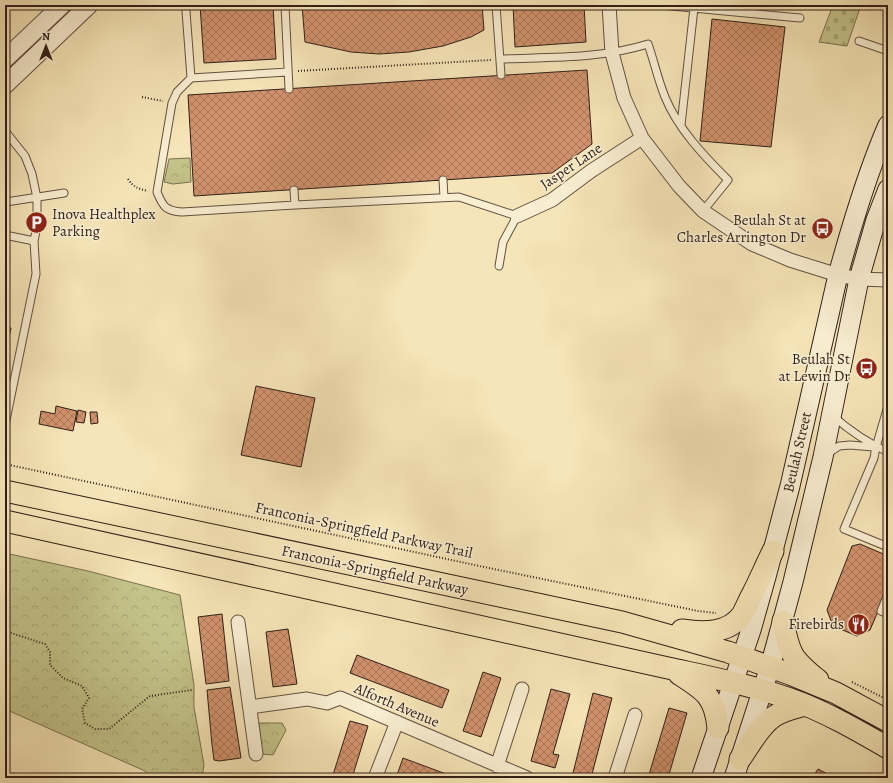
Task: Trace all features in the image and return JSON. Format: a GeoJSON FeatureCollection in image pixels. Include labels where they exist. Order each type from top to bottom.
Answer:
{"type":"FeatureCollection","features":[{"type":"Feature","properties":{"kind":"main road","name":"Beulah Street"},"geometry":{"type":"LineString","coordinates":[[701,778],[751,630],[800,444],[838,275],[860,198],[888,125]]}},
{"type":"Feature","properties":{"kind":"main road","name":"Beulah Street"},"geometry":{"type":"LineString","coordinates":[[734,778],[770,667],[803,545],[823,457],[859,279],[876,220],[888,189]]}},
{"type":"Feature","properties":{"kind":"main road","name":"Franconia-Springfield Parkway"},"geometry":{"type":"LineString","coordinates":[[5,491],[622,622],[728,652],[803,679],[836,693]]}},
{"type":"Feature","properties":{"kind":"main road"},"geometry":{"type":"LineString","coordinates":[[5,521],[668,668],[777,694],[806,705],[848,725],[888,748]]}},
{"type":"Feature","properties":{"kind":"main road"},"geometry":{"type":"LineString","coordinates":[[622,622],[700,632],[712,631],[727,627],[742,615],[773,551]]}},
{"type":"Feature","properties":{"kind":"main road"},"geometry":{"type":"LineString","coordinates":[[783,621],[787,642],[792,655],[801,666],[836,693],[888,721]]}},
{"type":"Feature","properties":{"kind":"main road"},"geometry":{"type":"LineString","coordinates":[[668,668],[695,685],[707,695],[716,711],[718,728]]}},
{"type":"Feature","properties":{"kind":"main road"},"geometry":{"type":"LineString","coordinates":[[740,759],[762,728],[771,719],[787,710],[806,705]]}},
{"type":"Feature","properties":{"kind":"street"},"geometry":{"type":"LineString","coordinates":[[5,59],[62,5]]}},
{"type":"Feature","properties":{"kind":"street"},"geometry":{"type":"LineString","coordinates":[[5,85],[89,5]]}},
{"type":"Feature","properties":{"kind":"street"},"geometry":{"type":"LineString","coordinates":[[609,5],[612,53],[624,98],[642,138],[678,186],[703,211],[752,244],[790,260],[838,275],[859,279],[888,280]]}},
{"type":"Feature","properties":{"kind":"street","name":"Jasper Lane"},"geometry":{"type":"LineString","coordinates":[[517,216],[552,200],[591,171],[642,138]]}},
{"type":"Feature","properties":{"kind":"street"},"geometry":{"type":"LineString","coordinates":[[238,622],[256,754]]}},
{"type":"Feature","properties":{"kind":"street"},"geometry":{"type":"LineString","coordinates":[[497,766],[522,689]]}},
{"type":"Feature","properties":{"kind":"street","name":"Alforth Avenue"},"geometry":{"type":"LineString","coordinates":[[250,707],[307,700],[327,703],[340,698],[527,778]]}},
{"type":"Feature","properties":{"kind":"street"},"geometry":{"type":"LineString","coordinates":[[615,778],[635,715]]}},
{"type":"Feature","properties":{"kind":"street"},"geometry":{"type":"LineString","coordinates":[[375,778],[397,722]]}},
{"type":"Feature","properties":{"kind":"lane"},"geometry":{"type":"LineString","coordinates":[[285,5],[289,89]]}},
{"type":"Feature","properties":{"kind":"lane"},"geometry":{"type":"LineString","coordinates":[[496,5],[501,75]]}},
{"type":"Feature","properties":{"kind":"lane"},"geometry":{"type":"LineString","coordinates":[[661,5],[800,18]]}},
{"type":"Feature","properties":{"kind":"lane"},"geometry":{"type":"LineString","coordinates":[[681,125],[694,8]]}},
{"type":"Feature","properties":{"kind":"lane"},"geometry":{"type":"LineString","coordinates":[[186,11],[191,78]]}},
{"type":"Feature","properties":{"kind":"lane"},"geometry":{"type":"LineString","coordinates":[[859,41],[888,51]]}},
{"type":"Feature","properties":{"kind":"lane"},"geometry":{"type":"LineString","coordinates":[[500,59],[595,56],[648,44],[665,98],[681,125],[705,157],[728,180],[703,211]]}},
{"type":"Feature","properties":{"kind":"lane"},"geometry":{"type":"LineString","coordinates":[[288,72],[191,78],[177,92],[172,103],[157,192],[161,203],[166,209],[173,212],[459,197],[517,216],[503,242],[498,266]]}},
{"type":"Feature","properties":{"kind":"lane"},"geometry":{"type":"LineString","coordinates":[[5,131],[25,156],[32,174],[37,198],[34,241],[36,274],[5,425]]}},
{"type":"Feature","properties":{"kind":"lane"},"geometry":{"type":"LineString","coordinates":[[443,180],[444,198]]}},
{"type":"Feature","properties":{"kind":"lane"},"geometry":{"type":"LineString","coordinates":[[294,190],[295,205]]}},
{"type":"Feature","properties":{"kind":"lane"},"geometry":{"type":"LineString","coordinates":[[6,202],[64,193]]}},
{"type":"Feature","properties":{"kind":"lane"},"geometry":{"type":"LineString","coordinates":[[5,235],[34,241]]}},
{"type":"Feature","properties":{"kind":"lane"},"geometry":{"type":"LineString","coordinates":[[888,406],[874,458],[844,529],[888,547]]}},
{"type":"Feature","properties":{"kind":"lane"},"geometry":{"type":"LineString","coordinates":[[831,414],[846,427],[876,447],[888,452]]}},
{"type":"Feature","properties":{"kind":"lane"},"geometry":{"type":"LineString","coordinates":[[823,457],[839,446],[850,445],[876,447]]}},
{"type":"Feature","properties":{"kind":"lane"},"geometry":{"type":"LineString","coordinates":[[888,594],[881,611],[888,614]]}},
{"type":"Feature","properties":{"kind":"path"},"geometry":{"type":"LineString","coordinates":[[288,72],[500,59]]}},
{"type":"Feature","properties":{"kind":"path"},"geometry":{"type":"LineString","coordinates":[[142,97],[172,103]]}},
{"type":"Feature","properties":{"kind":"path"},"geometry":{"type":"LineString","coordinates":[[128,179],[138,188],[157,192]]}},
{"type":"Feature","properties":{"kind":"path","name":"Franconia-Springfield Parkway Trail"},"geometry":{"type":"LineString","coordinates":[[5,464],[507,572],[698,611],[719,613]]}},
{"type":"Feature","properties":{"kind":"path"},"geometry":{"type":"LineString","coordinates":[[5,631],[45,644],[50,652],[50,665],[63,678],[82,686],[89,698],[82,709],[85,723],[95,729],[109,729],[150,696],[192,690]]}},
{"type":"Feature","properties":{"kind":"green space"},"geometry":{"type":"Polygon","coordinates":[[[833,5],[861,5],[847,46],[819,42],[833,5]]]}},
{"type":"Feature","properties":{"kind":"green space"},"geometry":{"type":"Polygon","coordinates":[[[190,158],[191,182],[173,184],[164,182],[169,159],[190,158]]]}},
{"type":"Feature","properties":{"kind":"green space"},"geometry":{"type":"Polygon","coordinates":[[[5,553],[88,571],[180,595],[194,685],[194,707],[204,765],[202,778],[152,778],[145,771],[5,709],[5,553]]]}},
{"type":"Feature","properties":{"kind":"green space"},"geometry":{"type":"Polygon","coordinates":[[[259,723],[282,723],[286,730],[273,755],[262,754],[259,723]]]}},
{"type":"Feature","properties":{"kind":"building"},"geometry":{"type":"Polygon","coordinates":[[[200,5],[273,5],[276,59],[204,63],[200,5]]]}},
{"type":"Feature","properties":{"kind":"building"},"geometry":{"type":"Polygon","coordinates":[[[302,5],[482,5],[484,30],[471,37],[443,46],[409,52],[379,54],[351,52],[305,42],[302,5]]]}},
{"type":"Feature","properties":{"kind":"building"},"geometry":{"type":"Polygon","coordinates":[[[513,5],[584,5],[586,42],[515,47],[513,5]]]}},
{"type":"Feature","properties":{"kind":"building"},"geometry":{"type":"Polygon","coordinates":[[[712,19],[785,27],[771,147],[700,141],[712,19]]]}},
{"type":"Feature","properties":{"kind":"building"},"geometry":{"type":"Polygon","coordinates":[[[587,70],[592,144],[552,173],[194,196],[188,95],[587,70]]]}},
{"type":"Feature","properties":{"kind":"building"},"geometry":{"type":"Polygon","coordinates":[[[5,326],[11,328],[5,357],[5,326]]]}},
{"type":"Feature","properties":{"kind":"building"},"geometry":{"type":"Polygon","coordinates":[[[256,386],[315,398],[301,467],[241,455],[256,386]]]}},
{"type":"Feature","properties":{"kind":"building"},"geometry":{"type":"Polygon","coordinates":[[[56,406],[77,411],[73,431],[39,424],[41,411],[55,414],[56,406]]]}},
{"type":"Feature","properties":{"kind":"building"},"geometry":{"type":"Polygon","coordinates":[[[78,410],[86,412],[84,423],[76,422],[78,410]]]}},
{"type":"Feature","properties":{"kind":"building"},"geometry":{"type":"Polygon","coordinates":[[[90,412],[97,412],[98,423],[91,424],[90,412]]]}},
{"type":"Feature","properties":{"kind":"building"},"geometry":{"type":"Polygon","coordinates":[[[860,544],[888,556],[888,588],[870,630],[857,636],[833,626],[827,610],[852,546],[860,544]]]}},
{"type":"Feature","properties":{"kind":"building"},"geometry":{"type":"Polygon","coordinates":[[[222,614],[229,681],[206,684],[198,617],[222,614]]]}},
{"type":"Feature","properties":{"kind":"building"},"geometry":{"type":"Polygon","coordinates":[[[288,629],[297,684],[273,687],[266,632],[288,629]]]}},
{"type":"Feature","properties":{"kind":"building"},"geometry":{"type":"Polygon","coordinates":[[[357,655],[449,690],[442,708],[350,673],[357,655]]]}},
{"type":"Feature","properties":{"kind":"building"},"geometry":{"type":"Polygon","coordinates":[[[483,672],[501,678],[481,737],[463,731],[483,672]]]}},
{"type":"Feature","properties":{"kind":"building"},"geometry":{"type":"Polygon","coordinates":[[[230,687],[241,758],[219,761],[214,760],[207,690],[230,687]]]}},
{"type":"Feature","properties":{"kind":"building"},"geometry":{"type":"Polygon","coordinates":[[[551,689],[570,694],[553,754],[559,755],[555,768],[531,761],[551,689]]]}},
{"type":"Feature","properties":{"kind":"building"},"geometry":{"type":"Polygon","coordinates":[[[593,693],[612,698],[591,778],[576,778],[572,777],[593,693]]]}},
{"type":"Feature","properties":{"kind":"building"},"geometry":{"type":"Polygon","coordinates":[[[669,708],[687,713],[668,778],[648,778],[669,708]]]}},
{"type":"Feature","properties":{"kind":"building"},"geometry":{"type":"Polygon","coordinates":[[[350,721],[368,726],[352,778],[332,778],[350,721]]]}},
{"type":"Feature","properties":{"kind":"building"},"geometry":{"type":"Polygon","coordinates":[[[403,758],[457,778],[404,778],[397,775],[403,758]]]}},
{"type":"Feature","properties":{"kind":"building"},"geometry":{"type":"Polygon","coordinates":[[[818,769],[835,778],[812,778],[818,769]]]}},
{"type":"Feature","properties":{"kind":"place","name":"Inova Healthplex Parking"},"geometry":{"type":"Point","coordinates":[37,223]}},
{"type":"Feature","properties":{"kind":"place","name":"Beulah St at Charles Arrington Dr"},"geometry":{"type":"Point","coordinates":[822,229]}},
{"type":"Feature","properties":{"kind":"place","name":"Beulah St at Lewin Dr"},"geometry":{"type":"Point","coordinates":[866,368]}},
{"type":"Feature","properties":{"kind":"place","name":"Firebirds"},"geometry":{"type":"Point","coordinates":[859,624]}}]}
